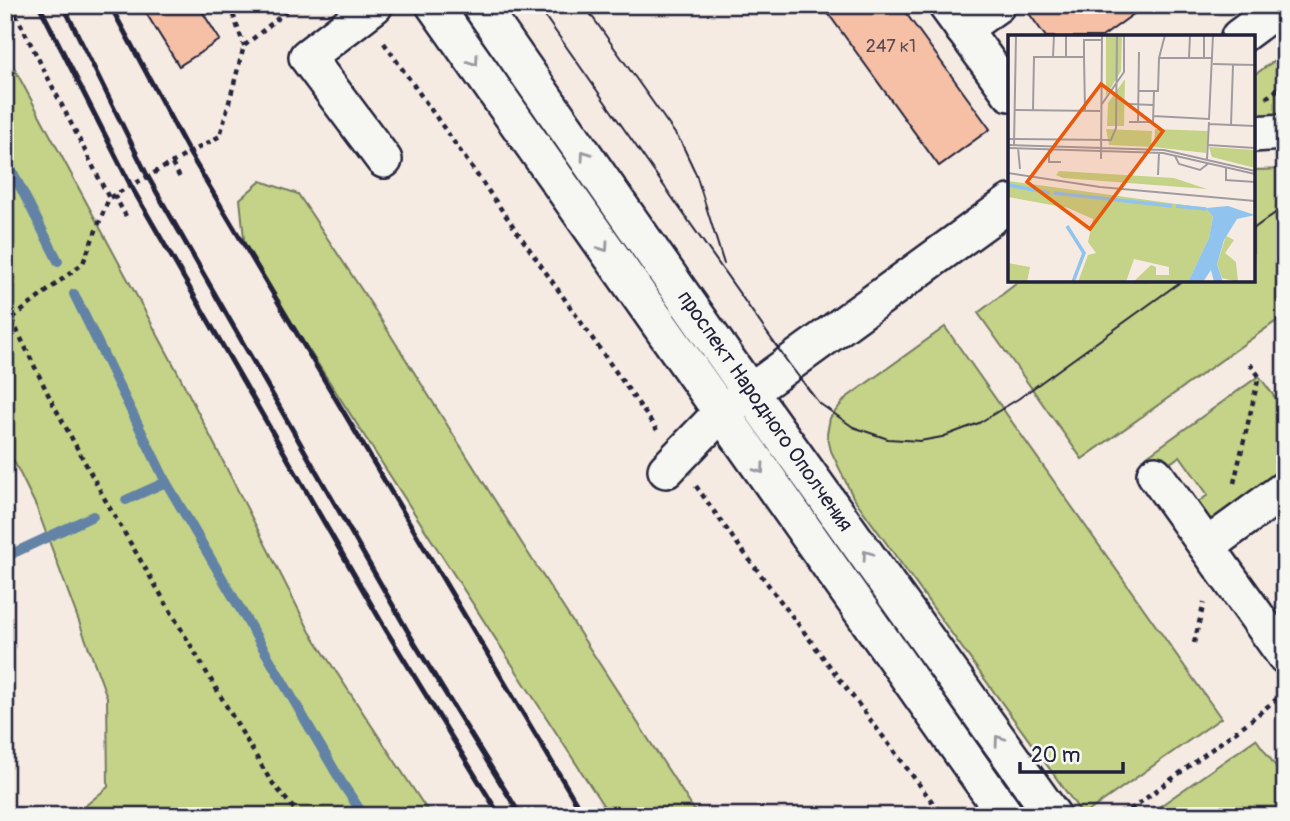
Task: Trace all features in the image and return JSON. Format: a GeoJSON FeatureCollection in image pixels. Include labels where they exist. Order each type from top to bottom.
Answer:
{"type":"FeatureCollection","features":[{"type":"Feature","properties":{"kind":"street","name":"проспект Народного Ополчения"},"geometry":{"type":"LineString","coordinates":[[434,5],[1006,816]]}},
{"type":"Feature","properties":{"kind":"street","name":"проспект Народного Ополчения"},"geometry":{"type":"LineString","coordinates":[[480,5],[750,392],[1053,816]]}},
{"type":"Feature","properties":{"kind":"street"},"geometry":{"type":"LineString","coordinates":[[997,5],[955,17],[1008,90]]}},
{"type":"Feature","properties":{"kind":"street"},"geometry":{"type":"LineString","coordinates":[[1242,35],[1282,5]]}},
{"type":"Feature","properties":{"kind":"street"},"geometry":{"type":"LineString","coordinates":[[370,10],[307,57],[384,160]]}},
{"type":"Feature","properties":{"kind":"street"},"geometry":{"type":"LineString","coordinates":[[1255,134],[1285,132]]}},
{"type":"Feature","properties":{"kind":"street"},"geometry":{"type":"LineString","coordinates":[[672,465],[720,414],[1008,204]]}},
{"type":"Feature","properties":{"kind":"street"},"geometry":{"type":"LineString","coordinates":[[1155,474],[1285,656]]}},
{"type":"Feature","properties":{"kind":"street"},"geometry":{"type":"LineString","coordinates":[[1207,546],[1285,489]]}},
{"type":"Feature","properties":{"kind":"path"},"geometry":{"type":"LineString","coordinates":[[11,5],[111,196],[126,216]]}},
{"type":"Feature","properties":{"kind":"path"},"geometry":{"type":"LineString","coordinates":[[5,324],[83,263],[111,196],[220,136],[244,46],[230,5]]}},
{"type":"Feature","properties":{"kind":"path"},"geometry":{"type":"LineString","coordinates":[[244,46],[295,5]]}},
{"type":"Feature","properties":{"kind":"path"},"geometry":{"type":"LineString","coordinates":[[370,10],[672,465],[733,538],[943,816]]}},
{"type":"Feature","properties":{"kind":"path"},"geometry":{"type":"LineString","coordinates":[[172,163],[182,180]]}},
{"type":"Feature","properties":{"kind":"path"},"geometry":{"type":"LineString","coordinates":[[12,320],[51,400],[108,505],[270,780],[300,816]]}},
{"type":"Feature","properties":{"kind":"path"},"geometry":{"type":"LineString","coordinates":[[1280,336],[1285,344]]}},
{"type":"Feature","properties":{"kind":"path"},"geometry":{"type":"LineString","coordinates":[[1232,489],[1259,376],[1247,360]]}},
{"type":"Feature","properties":{"kind":"path"},"geometry":{"type":"LineString","coordinates":[[1194,643],[1198,629]]}},
{"type":"Feature","properties":{"kind":"path"},"geometry":{"type":"LineString","coordinates":[[1122,816],[1285,692]]}},
{"type":"Feature","properties":{"kind":"green space"},"geometry":{"type":"Polygon","coordinates":[[[5,51],[176,369],[310,632],[431,816],[73,816],[108,787],[107,697],[36,506],[5,443],[5,51]]]}},
{"type":"Feature","properties":{"kind":"green space"},"geometry":{"type":"Polygon","coordinates":[[[1285,53],[1285,116],[1255,119],[1255,75],[1285,53]]]}},
{"type":"Feature","properties":{"kind":"green space"},"geometry":{"type":"Polygon","coordinates":[[[1285,169],[1285,315],[1082,459],[978,313],[1018,282],[1255,282],[1255,170],[1285,169]]]}},
{"type":"Feature","properties":{"kind":"green space"},"geometry":{"type":"Polygon","coordinates":[[[261,181],[298,194],[698,816],[610,816],[245,248],[240,199],[261,181]]]}},
{"type":"Feature","properties":{"kind":"green space"},"geometry":{"type":"Polygon","coordinates":[[[945,327],[1221,718],[1083,815],[853,497],[831,451],[827,434],[830,418],[846,398],[945,327]]]}},
{"type":"Feature","properties":{"kind":"green space"},"geometry":{"type":"Polygon","coordinates":[[[1259,376],[1285,411],[1285,471],[1212,523],[1198,502],[1208,495],[1180,456],[1158,472],[1147,456],[1259,376]]]}},
{"type":"Feature","properties":{"kind":"green space"},"geometry":{"type":"Polygon","coordinates":[[[1256,739],[1285,779],[1285,816],[1146,816],[1256,739]]]}},
{"type":"Feature","properties":{"kind":"building"},"geometry":{"type":"Polygon","coordinates":[[[141,5],[198,5],[220,40],[179,66],[141,5]]]}},
{"type":"Feature","properties":{"kind":"building"},"geometry":{"type":"Polygon","coordinates":[[[822,5],[900,5],[990,129],[939,166],[822,5]]]}},
{"type":"Feature","properties":{"kind":"building"},"geometry":{"type":"Polygon","coordinates":[[[1023,5],[1146,5],[1105,35],[1045,35],[1023,5]]]}},
{"type":"Feature","properties":{"kind":"waterway"},"geometry":{"type":"LineString","coordinates":[[5,157],[58,261]]}},
{"type":"Feature","properties":{"kind":"waterway"},"geometry":{"type":"LineString","coordinates":[[74,294],[166,482],[364,816]]}},
{"type":"Feature","properties":{"kind":"waterway"},"geometry":{"type":"LineString","coordinates":[[126,500],[166,482]]}},
{"type":"Feature","properties":{"kind":"waterway"},"geometry":{"type":"LineString","coordinates":[[5,557],[93,516]]}},
{"type":"Feature","properties":{"kind":"tram line"},"geometry":{"type":"LineString","coordinates":[[537,5],[789,364],[819,403],[853,427],[888,439],[920,441],[942,437],[979,423],[1018,399],[1180,282]]}},
{"type":"Feature","properties":{"kind":"tram line"},"geometry":{"type":"LineString","coordinates":[[584,5],[681,142],[696,174],[724,264]]}},
{"type":"Feature","properties":{"kind":"tram line"},"geometry":{"type":"LineString","coordinates":[[1255,228],[1285,206]]}},
{"type":"Feature","properties":{"kind":"railway"},"geometry":{"type":"LineString","coordinates":[[39,5],[131,186],[386,630],[500,816]]}},
{"type":"Feature","properties":{"kind":"railway"},"geometry":{"type":"LineString","coordinates":[[63,5],[148,177],[415,644],[521,816]]}},
{"type":"Feature","properties":{"kind":"railway"},"geometry":{"type":"LineString","coordinates":[[110,5],[190,154],[584,816]]}}]}
